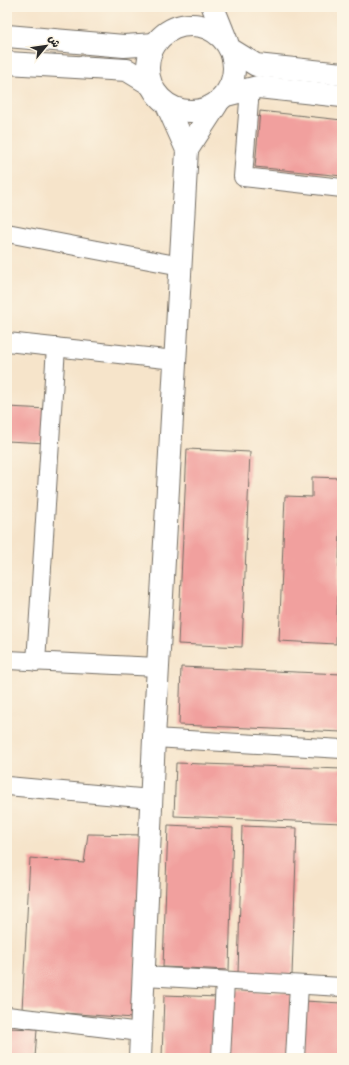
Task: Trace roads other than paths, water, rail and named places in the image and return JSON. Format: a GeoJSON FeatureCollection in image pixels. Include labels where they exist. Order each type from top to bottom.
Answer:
{"type":"FeatureCollection","features":[{"type":"Feature","properties":{"kind":"street"},"geometry":{"type":"LineString","coordinates":[[187,150],[232,84],[235,72],[234,60],[213,7]]}},
{"type":"Feature","properties":{"kind":"street"},"geometry":{"type":"LineString","coordinates":[[140,1058],[154,738],[187,150],[167,105],[158,96],[150,84],[147,70],[149,56],[155,44],[180,17],[191,24],[205,26],[218,33],[229,46],[256,66],[342,74]]}},
{"type":"Feature","properties":{"kind":"street"},"geometry":{"type":"LineString","coordinates":[[7,36],[124,46],[155,44]]}},
{"type":"Feature","properties":{"kind":"street"},"geometry":{"type":"LineString","coordinates":[[7,63],[127,70],[150,84]]}},
{"type":"Feature","properties":{"kind":"street"},"geometry":{"type":"LineString","coordinates":[[167,105],[180,110],[192,112],[205,109],[221,99],[258,87],[342,96]]}},
{"type":"Feature","properties":{"kind":"street"},"geometry":{"type":"LineString","coordinates":[[250,89],[243,177],[342,188]]}},
{"type":"Feature","properties":{"kind":"street"},"geometry":{"type":"LineString","coordinates":[[7,233],[181,266]]}},
{"type":"Feature","properties":{"kind":"street"},"geometry":{"type":"LineString","coordinates":[[7,342],[175,360]]}},
{"type":"Feature","properties":{"kind":"street"},"geometry":{"type":"LineString","coordinates":[[36,662],[56,347]]}},
{"type":"Feature","properties":{"kind":"street"},"geometry":{"type":"LineString","coordinates":[[7,660],[158,667]]}},
{"type":"Feature","properties":{"kind":"street"},"geometry":{"type":"LineString","coordinates":[[154,738],[342,748]]}},
{"type":"Feature","properties":{"kind":"street"},"geometry":{"type":"LineString","coordinates":[[7,786],[152,799]]}},
{"type":"Feature","properties":{"kind":"street"},"geometry":{"type":"LineString","coordinates":[[144,976],[342,987]]}},
{"type":"Feature","properties":{"kind":"street"},"geometry":{"type":"LineString","coordinates":[[221,1058],[225,981]]}},
{"type":"Feature","properties":{"kind":"street"},"geometry":{"type":"LineString","coordinates":[[295,1058],[299,985]]}},
{"type":"Feature","properties":{"kind":"street"},"geometry":{"type":"LineString","coordinates":[[7,1016],[141,1032]]}}]}
